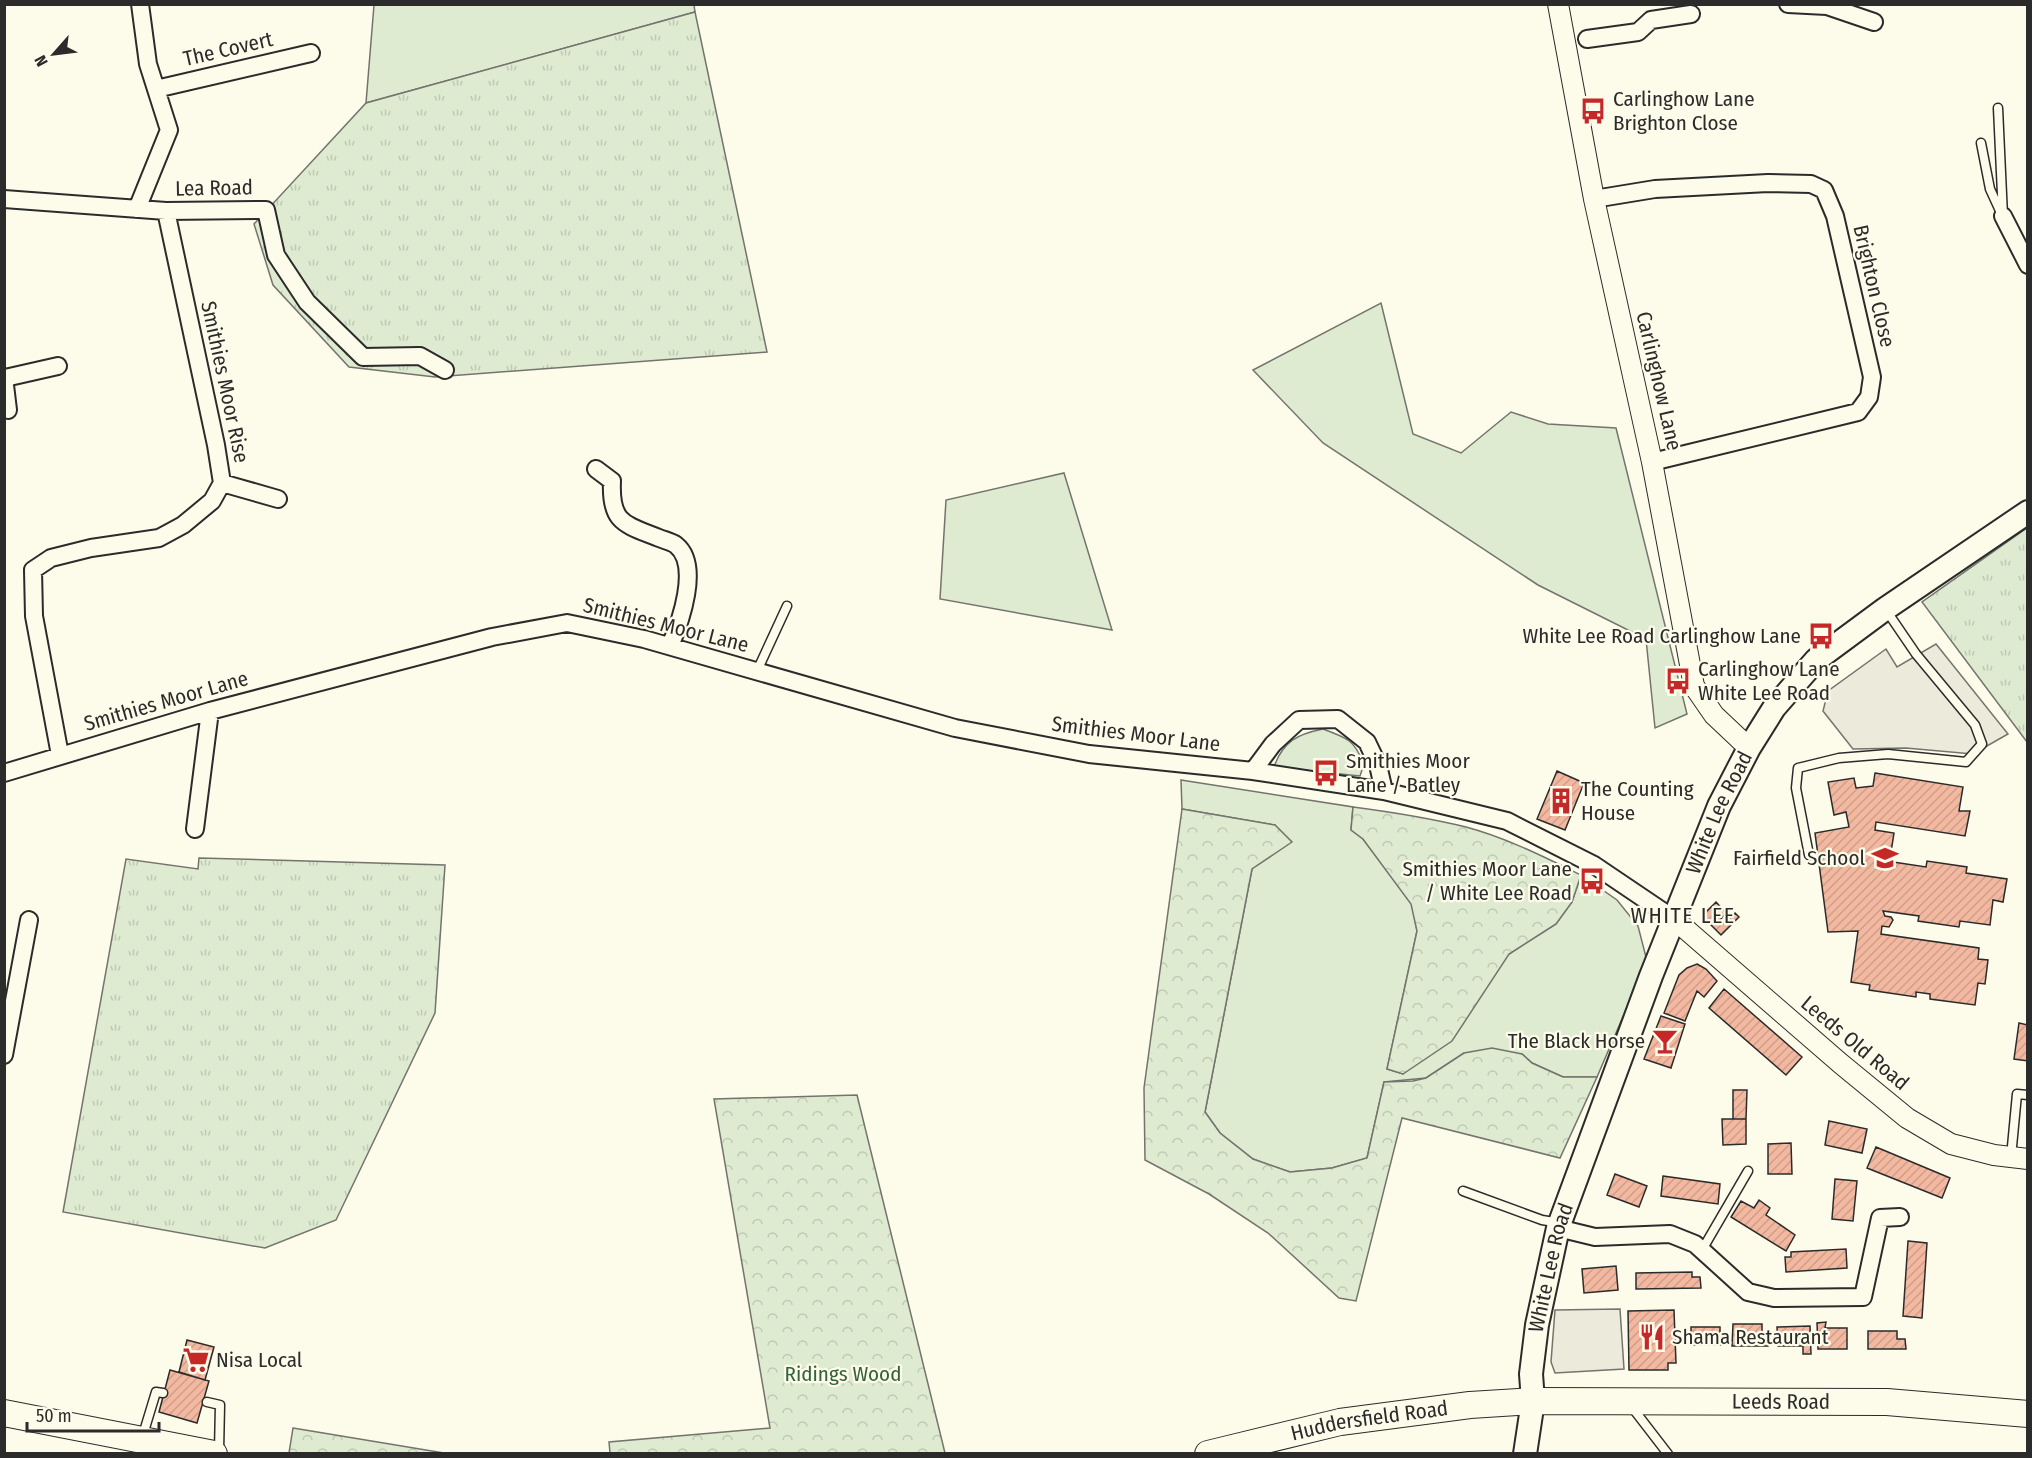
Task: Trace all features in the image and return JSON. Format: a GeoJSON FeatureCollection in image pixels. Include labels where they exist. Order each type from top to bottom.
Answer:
{"type":"FeatureCollection","features":[{"type":"Feature","properties":{"kind":"main road","name":"White Lee Road"},"geometry":{"type":"LineString","coordinates":[[1525,1454],[1533,1401],[1531,1374],[1537,1325],[1559,1225],[1651,976],[1719,806],[1749,748],[1774,708],[1816,660],[1885,609],[2028,512]]}},
{"type":"Feature","properties":{"kind":"main road","name":"Leeds Road"},"geometry":{"type":"LineString","coordinates":[[1533,1401],[1887,1402],[2028,1414]]}},
{"type":"Feature","properties":{"kind":"main road","name":"Huddersfield Road"},"geometry":{"type":"LineString","coordinates":[[1208,1454],[1340,1422],[1470,1406],[1533,1401]]}},
{"type":"Feature","properties":{"kind":"main road"},"geometry":{"type":"LineString","coordinates":[[4,1413],[216,1454]]}},
{"type":"Feature","properties":{"kind":"street"},"geometry":{"type":"LineString","coordinates":[[137,209],[169,130],[148,64],[140,4]]}},
{"type":"Feature","properties":{"kind":"street","name":"Carlinghow Lane"},"geometry":{"type":"LineString","coordinates":[[1558,4],[1594,199],[1652,462],[1694,686],[1714,715],[1749,748]]}},
{"type":"Feature","properties":{"kind":"street"},"geometry":{"type":"LineString","coordinates":[[1788,4],[1827,6],[1874,22]]}},
{"type":"Feature","properties":{"kind":"street"},"geometry":{"type":"LineString","coordinates":[[1587,39],[1638,32],[1660,11],[1691,14]]}},
{"type":"Feature","properties":{"kind":"street","name":"The Covert"},"geometry":{"type":"LineString","coordinates":[[156,89],[311,53]]}},
{"type":"Feature","properties":{"kind":"street","name":"Brighton Close"},"geometry":{"type":"LineString","coordinates":[[1594,199],[1655,189],[1768,183],[1811,184],[1824,190],[1835,216],[1872,377],[1869,397],[1858,412],[1652,462]]}},
{"type":"Feature","properties":{"kind":"street","name":"Lea Road"},"geometry":{"type":"LineString","coordinates":[[4,199],[166,211],[266,210],[276,255],[307,302],[363,357],[420,356],[445,370]]}},
{"type":"Feature","properties":{"kind":"street","name":"Smithies Moor Rise"},"geometry":{"type":"LineString","coordinates":[[60,755],[34,616],[33,570],[51,558],[91,548],[159,538],[183,525],[212,501],[222,483],[214,434],[166,211]]}},
{"type":"Feature","properties":{"kind":"street"},"geometry":{"type":"LineString","coordinates":[[2003,216],[2028,265]]}},
{"type":"Feature","properties":{"kind":"street"},"geometry":{"type":"LineString","coordinates":[[8,410],[5,377],[58,366]]}},
{"type":"Feature","properties":{"kind":"street"},"geometry":{"type":"LineString","coordinates":[[596,469],[612,481],[611,497],[615,512],[628,526],[676,545],[686,558],[687,593],[681,619],[670,646]]}},
{"type":"Feature","properties":{"kind":"street"},"geometry":{"type":"LineString","coordinates":[[222,483],[278,499]]}},
{"type":"Feature","properties":{"kind":"street","name":"Smithies Moor Lane"},"geometry":{"type":"LineString","coordinates":[[4,773],[210,711],[492,637],[567,623],[670,646],[955,728],[1089,754],[1253,771],[1384,791],[1507,821],[1594,865],[1674,919]]}},
{"type":"Feature","properties":{"kind":"street"},"geometry":{"type":"LineString","coordinates":[[195,829],[210,711]]}},
{"type":"Feature","properties":{"kind":"street"},"geometry":{"type":"LineString","coordinates":[[1253,771],[1273,744],[1299,720],[1338,719],[1367,742],[1378,765],[1384,791]]}},
{"type":"Feature","properties":{"kind":"street","name":"Leeds Old Road"},"geometry":{"type":"LineString","coordinates":[[1674,919],[1907,1118],[1951,1144],[1994,1155],[2019,1158]]}},
{"type":"Feature","properties":{"kind":"street"},"geometry":{"type":"LineString","coordinates":[[4,1055],[29,920]]}},
{"type":"Feature","properties":{"kind":"street"},"geometry":{"type":"LineString","coordinates":[[1559,1225],[1595,1237],[1670,1234],[1695,1244],[1748,1292],[1774,1298],[1864,1304],[1880,1218],[1900,1217]]}},
{"type":"Feature","properties":{"kind":"lane"},"geometry":{"type":"LineString","coordinates":[[1998,108],[2003,216]]}},
{"type":"Feature","properties":{"kind":"lane"},"geometry":{"type":"LineString","coordinates":[[1981,142],[1990,189],[2003,216]]}},
{"type":"Feature","properties":{"kind":"lane"},"geometry":{"type":"LineString","coordinates":[[757,671],[787,606]]}},
{"type":"Feature","properties":{"kind":"lane"},"geometry":{"type":"LineString","coordinates":[[1809,855],[1796,788],[1798,768],[1839,758],[1888,754],[1966,762],[1982,744],[1974,726],[1916,654],[1885,609]]}},
{"type":"Feature","properties":{"kind":"lane"},"geometry":{"type":"LineString","coordinates":[[2019,1158],[2017,1094],[2028,1095]]}},
{"type":"Feature","properties":{"kind":"lane"},"geometry":{"type":"LineString","coordinates":[[1702,1250],[1748,1171]]}},
{"type":"Feature","properties":{"kind":"lane"},"geometry":{"type":"LineString","coordinates":[[1463,1191],[1559,1225]]}},
{"type":"Feature","properties":{"kind":"lane"},"geometry":{"type":"LineString","coordinates":[[142,1438],[156,1392],[163,1393]]}},
{"type":"Feature","properties":{"kind":"lane"},"geometry":{"type":"LineString","coordinates":[[1627,1401],[1668,1454]]}},
{"type":"Feature","properties":{"kind":"lane"},"geometry":{"type":"LineString","coordinates":[[207,1402],[220,1405],[216,1454]]}},
{"type":"Feature","properties":{"kind":"green space"},"geometry":{"type":"Polygon","coordinates":[[[374,5],[694,5],[695,12],[366,103],[374,5]]]}},
{"type":"Feature","properties":{"kind":"green space"},"geometry":{"type":"Polygon","coordinates":[[[695,12],[767,352],[435,377],[349,367],[273,285],[254,224],[366,103],[695,12]]]}},
{"type":"Feature","properties":{"kind":"green space"},"geometry":{"type":"Polygon","coordinates":[[[1381,303],[1413,434],[1461,453],[1511,412],[1548,424],[1616,428],[1687,714],[1655,728],[1646,639],[1538,585],[1323,443],[1253,370],[1381,303]]]}},
{"type":"Feature","properties":{"kind":"green space"},"geometry":{"type":"Polygon","coordinates":[[[1064,473],[1112,630],[940,599],[946,500],[1064,473]]]}},
{"type":"Feature","properties":{"kind":"green space"},"geometry":{"type":"Polygon","coordinates":[[[2027,528],[2027,742],[1922,602],[2027,528]]]}},
{"type":"Feature","properties":{"kind":"green space"},"geometry":{"type":"Polygon","coordinates":[[[1323,729],[1349,741],[1357,750],[1364,764],[1360,776],[1274,767],[1282,751],[1292,740],[1306,733],[1323,729]]]}},
{"type":"Feature","properties":{"kind":"green space"},"geometry":{"type":"Polygon","coordinates":[[[1181,780],[1353,807],[1351,830],[1363,839],[1412,904],[1417,931],[1387,1069],[1403,1074],[1509,954],[1556,924],[1572,902],[1581,875],[1617,900],[1638,926],[1647,961],[1597,1077],[1563,1077],[1532,1063],[1522,1054],[1464,1053],[1426,1078],[1384,1082],[1367,1158],[1332,1168],[1290,1172],[1253,1159],[1220,1133],[1205,1112],[1252,869],[1275,825],[1182,809],[1181,780]]]}},
{"type":"Feature","properties":{"kind":"green space"},"geometry":{"type":"Polygon","coordinates":[[[1353,807],[1424,818],[1481,831],[1525,848],[1581,875],[1572,902],[1556,924],[1509,954],[1452,1041],[1403,1074],[1387,1069],[1417,931],[1411,904],[1363,839],[1351,830],[1353,807]]]}},
{"type":"Feature","properties":{"kind":"green space"},"geometry":{"type":"Polygon","coordinates":[[[1182,809],[1275,825],[1292,842],[1252,869],[1205,1112],[1220,1133],[1253,1159],[1290,1172],[1332,1168],[1367,1158],[1384,1082],[1426,1078],[1464,1053],[1492,1048],[1522,1054],[1532,1063],[1563,1077],[1597,1077],[1560,1158],[1402,1118],[1356,1301],[1339,1298],[1268,1233],[1209,1194],[1145,1160],[1144,1088],[1182,809]]]}},
{"type":"Feature","properties":{"kind":"green space"},"geometry":{"type":"Polygon","coordinates":[[[199,858],[445,865],[435,1013],[336,1220],[265,1248],[63,1212],[126,859],[198,869],[199,858]]]}},
{"type":"Feature","properties":{"kind":"green space","name":"Ridings Wood"},"geometry":{"type":"Polygon","coordinates":[[[857,1095],[945,1453],[610,1453],[609,1442],[770,1428],[714,1099],[857,1095]]]}},
{"type":"Feature","properties":{"kind":"green space"},"geometry":{"type":"Polygon","coordinates":[[[293,1428],[444,1453],[289,1453],[293,1428]]]}},
{"type":"Feature","properties":{"kind":"shaded area"},"geometry":{"type":"Polygon","coordinates":[[[1936,644],[2008,734],[1973,754],[1906,748],[1853,749],[1823,711],[1828,691],[1886,649],[1897,667],[1936,644]]]}},
{"type":"Feature","properties":{"kind":"shaded area"},"geometry":{"type":"Polygon","coordinates":[[[1620,1309],[1624,1369],[1555,1373],[1551,1362],[1555,1310],[1620,1309]]]}},
{"type":"Feature","properties":{"kind":"building","name":"The Counting House"},"geometry":{"type":"Polygon","coordinates":[[[1557,771],[1584,783],[1565,830],[1537,819],[1557,771]]]}},
{"type":"Feature","properties":{"kind":"building"},"geometry":{"type":"Polygon","coordinates":[[[1875,773],[1963,787],[1959,811],[1970,811],[1965,836],[1876,822],[1875,830],[1894,833],[1891,852],[1880,852],[1880,860],[1926,867],[1927,861],[1967,867],[1966,873],[2007,879],[2003,902],[1993,900],[1990,925],[1960,921],[1959,927],[1918,921],[1919,916],[1883,911],[1885,916],[1893,920],[1889,927],[1882,926],[1881,934],[1979,948],[1978,959],[1988,960],[1985,984],[1978,983],[1975,1005],[1930,999],[1930,994],[1916,992],[1916,997],[1869,990],[1870,985],[1851,982],[1858,931],[1828,932],[1815,833],[1849,827],[1846,812],[1834,815],[1828,782],[1854,778],[1856,788],[1873,786],[1875,773]]]}},
{"type":"Feature","properties":{"kind":"building"},"geometry":{"type":"Polygon","coordinates":[[[1716,902],[1726,913],[1720,920],[1724,924],[1735,913],[1739,917],[1721,935],[1702,916],[1716,902]]]}},
{"type":"Feature","properties":{"kind":"building"},"geometry":{"type":"Polygon","coordinates":[[[1697,964],[1706,969],[1717,981],[1704,997],[1697,991],[1685,1021],[1664,1013],[1679,975],[1687,968],[1697,964]]]}},
{"type":"Feature","properties":{"kind":"building"},"geometry":{"type":"Polygon","coordinates":[[[1724,989],[1802,1057],[1786,1075],[1709,1008],[1724,989]]]}},
{"type":"Feature","properties":{"kind":"building","name":"The Black Horse"},"geometry":{"type":"Polygon","coordinates":[[[1661,1016],[1685,1024],[1671,1068],[1644,1059],[1661,1016]]]}},
{"type":"Feature","properties":{"kind":"building"},"geometry":{"type":"Polygon","coordinates":[[[2019,1023],[2028,1025],[2028,1061],[2014,1059],[2019,1023]]]}},
{"type":"Feature","properties":{"kind":"building"},"geometry":{"type":"Polygon","coordinates":[[[1733,1090],[1747,1090],[1746,1119],[1733,1119],[1733,1090]]]}},
{"type":"Feature","properties":{"kind":"building"},"geometry":{"type":"Polygon","coordinates":[[[1722,1119],[1746,1119],[1746,1144],[1723,1145],[1722,1119]]]}},
{"type":"Feature","properties":{"kind":"building"},"geometry":{"type":"Polygon","coordinates":[[[1829,1121],[1867,1129],[1862,1153],[1825,1145],[1829,1121]]]}},
{"type":"Feature","properties":{"kind":"building"},"geometry":{"type":"Polygon","coordinates":[[[1791,1143],[1792,1174],[1768,1174],[1768,1144],[1791,1143]]]}},
{"type":"Feature","properties":{"kind":"building"},"geometry":{"type":"Polygon","coordinates":[[[1876,1147],[1950,1178],[1942,1198],[1867,1168],[1876,1147]]]}},
{"type":"Feature","properties":{"kind":"building"},"geometry":{"type":"Polygon","coordinates":[[[1615,1174],[1647,1186],[1639,1207],[1607,1195],[1615,1174]]]}},
{"type":"Feature","properties":{"kind":"building"},"geometry":{"type":"Polygon","coordinates":[[[1663,1176],[1720,1184],[1718,1204],[1661,1196],[1663,1176]]]}},
{"type":"Feature","properties":{"kind":"building"},"geometry":{"type":"Polygon","coordinates":[[[1835,1179],[1857,1181],[1853,1221],[1832,1219],[1835,1179]]]}},
{"type":"Feature","properties":{"kind":"building"},"geometry":{"type":"Polygon","coordinates":[[[1759,1200],[1770,1208],[1766,1215],[1795,1235],[1786,1251],[1731,1217],[1741,1201],[1754,1208],[1759,1200]]]}},
{"type":"Feature","properties":{"kind":"building"},"geometry":{"type":"Polygon","coordinates":[[[1908,1241],[1927,1243],[1922,1318],[1903,1316],[1908,1241]]]}},
{"type":"Feature","properties":{"kind":"building"},"geometry":{"type":"Polygon","coordinates":[[[1846,1249],[1847,1268],[1786,1272],[1785,1257],[1791,1257],[1791,1252],[1846,1249]]]}},
{"type":"Feature","properties":{"kind":"building"},"geometry":{"type":"Polygon","coordinates":[[[1616,1266],[1618,1290],[1584,1293],[1582,1269],[1616,1266]]]}},
{"type":"Feature","properties":{"kind":"building"},"geometry":{"type":"Polygon","coordinates":[[[1692,1272],[1692,1277],[1700,1277],[1701,1288],[1636,1289],[1636,1273],[1692,1272]]]}},
{"type":"Feature","properties":{"kind":"building","name":"Shama Restaurant"},"geometry":{"type":"Polygon","coordinates":[[[1674,1310],[1676,1363],[1668,1363],[1668,1370],[1629,1370],[1628,1311],[1674,1310]]]}},
{"type":"Feature","properties":{"kind":"building"},"geometry":{"type":"Polygon","coordinates":[[[1826,1322],[1825,1328],[1847,1328],[1847,1349],[1818,1349],[1817,1323],[1826,1322]]]}},
{"type":"Feature","properties":{"kind":"building"},"geometry":{"type":"Polygon","coordinates":[[[1733,1324],[1762,1324],[1762,1336],[1768,1336],[1768,1346],[1732,1346],[1733,1324]]]}},
{"type":"Feature","properties":{"kind":"building"},"geometry":{"type":"Polygon","coordinates":[[[1810,1326],[1811,1354],[1803,1354],[1803,1346],[1778,1346],[1777,1327],[1810,1326]]]}},
{"type":"Feature","properties":{"kind":"building"},"geometry":{"type":"Polygon","coordinates":[[[1691,1327],[1720,1327],[1720,1345],[1691,1345],[1691,1327]]]}},
{"type":"Feature","properties":{"kind":"building"},"geometry":{"type":"Polygon","coordinates":[[[1868,1331],[1897,1331],[1897,1339],[1905,1339],[1906,1349],[1868,1349],[1868,1331]]]}},
{"type":"Feature","properties":{"kind":"building","name":"Nisa Local"},"geometry":{"type":"Polygon","coordinates":[[[187,1340],[214,1347],[205,1380],[179,1372],[187,1340]]]}},
{"type":"Feature","properties":{"kind":"building"},"geometry":{"type":"Polygon","coordinates":[[[170,1370],[209,1381],[197,1423],[159,1412],[170,1370]]]}},
{"type":"Feature","properties":{"kind":"place","name":"Carlinghow Lane Brighton Close"},"geometry":{"type":"Point","coordinates":[1593,111]}},
{"type":"Feature","properties":{"kind":"place","name":"White Lee Road Carlinghow Lane"},"geometry":{"type":"Point","coordinates":[1821,636]}},
{"type":"Feature","properties":{"kind":"place","name":"Carlinghow Lane White Lee Road"},"geometry":{"type":"Point","coordinates":[1678,681]}},
{"type":"Feature","properties":{"kind":"place","name":"Smithies Moor Lane / Batley"},"geometry":{"type":"Point","coordinates":[1326,773]}},
{"type":"Feature","properties":{"kind":"place","name":"The Counting House"},"geometry":{"type":"Point","coordinates":[1561,801]}},
{"type":"Feature","properties":{"kind":"place","name":"Fairfield School"},"geometry":{"type":"Point","coordinates":[1885,858]}},
{"type":"Feature","properties":{"kind":"place","name":"Smithies Moor Lane / White Lee Road"},"geometry":{"type":"Point","coordinates":[1592,881]}},
{"type":"Feature","properties":{"kind":"place","name":"The Black Horse"},"geometry":{"type":"Point","coordinates":[1665,1041]}},
{"type":"Feature","properties":{"kind":"place","name":"Shama Restaurant"},"geometry":{"type":"Point","coordinates":[1652,1337]}},
{"type":"Feature","properties":{"kind":"place","name":"Nisa Local"},"geometry":{"type":"Point","coordinates":[196,1360]}},
{"type":"Feature","properties":{"kind":"district","name":"WHITE LEE"},"geometry":{"type":"Point","coordinates":[1683,915]}}]}
